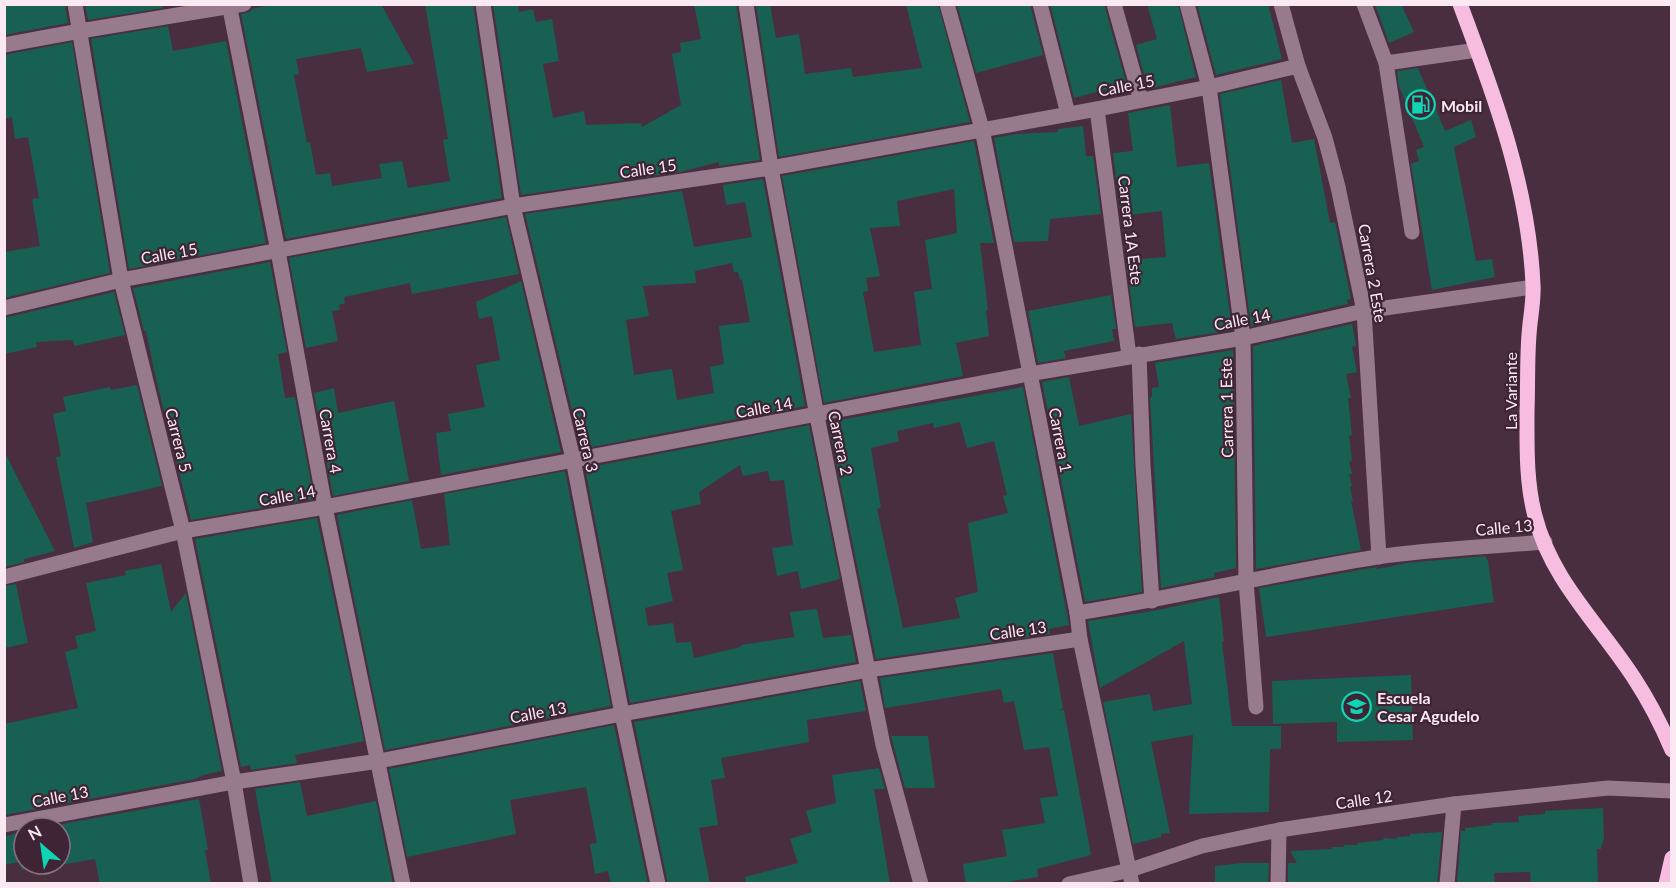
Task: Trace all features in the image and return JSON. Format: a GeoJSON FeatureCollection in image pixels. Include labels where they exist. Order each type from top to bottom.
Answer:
{"type":"FeatureCollection","features":[{"type":"Feature","properties":{"kind":"main road","name":"La Variante"},"geometry":{"type":"LineString","coordinates":[[1460,4],[1496,104],[1521,194],[1533,286],[1528,349],[1527,461],[1529,490],[1536,519],[1561,580],[1633,676],[1659,718],[1671,750]]}},
{"type":"Feature","properties":{"kind":"main road"},"geometry":{"type":"LineString","coordinates":[[1666,884],[1671,858]]}},
{"type":"Feature","properties":{"kind":"street","name":"Carrera 5"},"geometry":{"type":"LineString","coordinates":[[75,4],[121,280],[183,531],[234,782],[251,884]]}},
{"type":"Feature","properties":{"kind":"street","name":"Carrera 3"},"geometry":{"type":"LineString","coordinates":[[483,4],[513,206],[573,459],[622,714],[658,884]]}},
{"type":"Feature","properties":{"kind":"street","name":"Carrera 2"},"geometry":{"type":"LineString","coordinates":[[746,4],[771,168],[817,416],[884,745],[921,884]]}},
{"type":"Feature","properties":{"kind":"street","name":"Carrera 1"},"geometry":{"type":"LineString","coordinates":[[947,4],[982,129],[1077,613],[1080,639],[1131,877]]}},
{"type":"Feature","properties":{"kind":"street"},"geometry":{"type":"LineString","coordinates":[[1040,4],[1068,114]]}},
{"type":"Feature","properties":{"kind":"street"},"geometry":{"type":"LineString","coordinates":[[1114,4],[1141,100]]}},
{"type":"Feature","properties":{"kind":"street","name":"Carrera 1 Este"},"geometry":{"type":"LineString","coordinates":[[1187,4],[1209,87],[1243,338],[1246,581],[1256,707]]}},
{"type":"Feature","properties":{"kind":"street","name":"Carrera 2 Este"},"geometry":{"type":"LineString","coordinates":[[1281,4],[1298,66],[1325,138],[1338,187],[1364,311],[1379,557]]}},
{"type":"Feature","properties":{"kind":"street"},"geometry":{"type":"LineString","coordinates":[[1364,4],[1386,63],[1412,232]]}},
{"type":"Feature","properties":{"kind":"street"},"geometry":{"type":"LineString","coordinates":[[4,45],[234,5]]}},
{"type":"Feature","properties":{"kind":"street","name":"Carrera 4"},"geometry":{"type":"LineString","coordinates":[[234,5],[325,507],[403,884]]}},
{"type":"Feature","properties":{"kind":"street"},"geometry":{"type":"LineString","coordinates":[[1386,63],[1477,50]]}},
{"type":"Feature","properties":{"kind":"street","name":"Calle 15"},"geometry":{"type":"LineString","coordinates":[[4,308],[121,280],[513,206],[771,168],[1097,109],[1209,87],[1298,66]]}},
{"type":"Feature","properties":{"kind":"street","name":"Carrera 1A Este"},"geometry":{"type":"LineString","coordinates":[[1097,109],[1134,355],[1152,601]]}},
{"type":"Feature","properties":{"kind":"street","name":"Calle 14"},"geometry":{"type":"LineString","coordinates":[[4,577],[183,531],[817,416],[1029,374],[1243,338],[1364,311],[1533,286]]}},
{"type":"Feature","properties":{"kind":"street","name":"Calle 13"},"geometry":{"type":"LineString","coordinates":[[1077,613],[1152,601],[1379,557],[1545,542]]}},
{"type":"Feature","properties":{"kind":"street","name":"Calle 13"},"geometry":{"type":"LineString","coordinates":[[4,825],[234,782],[379,761],[868,670],[1080,639]]}},
{"type":"Feature","properties":{"kind":"street","name":"Calle 12"},"geometry":{"type":"LineString","coordinates":[[1069,884],[1131,877],[1202,846],[1279,830],[1454,804],[1608,788],[1671,792]]}},
{"type":"Feature","properties":{"kind":"street"},"geometry":{"type":"LineString","coordinates":[[1447,884],[1454,804]]}},
{"type":"Feature","properties":{"kind":"street"},"geometry":{"type":"LineString","coordinates":[[1278,884],[1279,830]]}},
{"type":"Feature","properties":{"kind":"building"},"geometry":{"type":"Polygon","coordinates":[[[4,4],[65,4],[68,23],[4,35],[4,4]]]}},
{"type":"Feature","properties":{"kind":"building"},"geometry":{"type":"Polygon","coordinates":[[[85,4],[162,4],[163,8],[88,20],[85,4]]]}},
{"type":"Feature","properties":{"kind":"building"},"geometry":{"type":"Polygon","coordinates":[[[275,4],[381,4],[414,64],[367,72],[361,48],[296,59],[299,74],[294,75],[307,143],[310,142],[316,175],[330,173],[332,186],[382,178],[379,164],[402,161],[408,188],[450,181],[443,140],[448,139],[425,4],[473,4],[502,198],[286,239],[241,14],[275,4]]]}},
{"type":"Feature","properties":{"kind":"building"},"geometry":{"type":"Polygon","coordinates":[[[493,4],[518,4],[519,12],[533,9],[536,22],[552,19],[559,61],[543,64],[553,118],[584,111],[586,125],[641,123],[642,127],[681,105],[672,54],[681,52],[680,43],[701,39],[694,4],[736,4],[760,160],[719,166],[719,162],[680,172],[521,195],[493,4]]]}},
{"type":"Feature","properties":{"kind":"building"},"geometry":{"type":"Polygon","coordinates":[[[756,4],[770,4],[776,38],[799,34],[805,74],[851,68],[853,77],[922,68],[906,4],[938,4],[970,122],[779,157],[756,4]]]}},
{"type":"Feature","properties":{"kind":"building"},"geometry":{"type":"Polygon","coordinates":[[[957,4],[1030,4],[1043,55],[976,73],[957,4]]]}},
{"type":"Feature","properties":{"kind":"building"},"geometry":{"type":"Polygon","coordinates":[[[1050,4],[1104,4],[1129,93],[1126,93],[1124,85],[1074,98],[1050,4]]]}},
{"type":"Feature","properties":{"kind":"building"},"geometry":{"type":"Polygon","coordinates":[[[1147,4],[1178,4],[1196,77],[1148,89],[1136,45],[1157,39],[1147,4]]]}},
{"type":"Feature","properties":{"kind":"building"},"geometry":{"type":"Polygon","coordinates":[[[1197,4],[1268,4],[1282,59],[1216,75],[1197,4]]]}},
{"type":"Feature","properties":{"kind":"building"},"geometry":{"type":"Polygon","coordinates":[[[1375,4],[1401,4],[1414,32],[1389,43],[1375,4]]]}},
{"type":"Feature","properties":{"kind":"building"},"geometry":{"type":"Polygon","coordinates":[[[168,26],[173,51],[226,41],[266,243],[129,269],[91,39],[168,26]]]}},
{"type":"Feature","properties":{"kind":"building"},"geometry":{"type":"Polygon","coordinates":[[[72,42],[110,273],[4,298],[4,252],[40,246],[32,199],[39,198],[28,137],[15,139],[12,117],[4,119],[4,55],[72,42]]]}},
{"type":"Feature","properties":{"kind":"building"},"geometry":{"type":"Polygon","coordinates":[[[1418,68],[1445,131],[1471,120],[1476,137],[1454,147],[1476,261],[1492,259],[1495,277],[1432,290],[1411,164],[1419,161],[1416,150],[1424,147],[1399,86],[1397,71],[1418,68]]]}},
{"type":"Feature","properties":{"kind":"building"},"geometry":{"type":"Polygon","coordinates":[[[1281,80],[1292,143],[1314,139],[1330,223],[1335,222],[1351,299],[1347,300],[1348,304],[1251,326],[1220,94],[1281,80]]]}},
{"type":"Feature","properties":{"kind":"building"},"geometry":{"type":"Polygon","coordinates":[[[1170,105],[1177,167],[1209,163],[1232,330],[1176,339],[1172,323],[1135,327],[1126,260],[1166,257],[1162,211],[1121,216],[1113,153],[1133,151],[1128,113],[1170,105]]]}},
{"type":"Feature","properties":{"kind":"building"},"geometry":{"type":"Polygon","coordinates":[[[1083,126],[1086,156],[1093,156],[1101,214],[1050,219],[1048,241],[1014,242],[994,138],[1016,134],[1058,132],[1058,129],[1083,126]]]}},
{"type":"Feature","properties":{"kind":"building"},"geometry":{"type":"Polygon","coordinates":[[[974,141],[994,243],[980,243],[989,336],[956,343],[963,376],[824,403],[782,176],[974,141]],[[954,189],[897,201],[900,226],[870,228],[880,276],[866,278],[868,291],[863,292],[874,352],[921,345],[914,292],[932,289],[925,240],[957,233],[954,189]]]}},
{"type":"Feature","properties":{"kind":"building"},"geometry":{"type":"Polygon","coordinates":[[[763,179],[805,406],[581,449],[525,214],[682,191],[694,247],[752,237],[745,202],[726,205],[723,185],[763,179]],[[732,263],[695,271],[696,283],[643,286],[649,316],[626,320],[634,375],[672,369],[677,400],[714,393],[710,367],[724,364],[719,326],[750,322],[742,279],[740,280],[738,272],[734,272],[732,263]]]}},
{"type":"Feature","properties":{"kind":"building"},"geometry":{"type":"Polygon","coordinates":[[[506,217],[519,274],[412,294],[410,283],[344,297],[345,303],[339,305],[340,310],[332,311],[338,341],[306,348],[289,258],[506,217]]]}},
{"type":"Feature","properties":{"kind":"building"},"geometry":{"type":"Polygon","coordinates":[[[270,262],[287,352],[278,354],[285,398],[295,397],[314,499],[191,520],[146,331],[144,331],[133,288],[270,262]]]}},
{"type":"Feature","properties":{"kind":"building"},"geometry":{"type":"Polygon","coordinates":[[[521,281],[561,452],[441,475],[436,433],[451,431],[448,414],[485,407],[476,365],[500,360],[492,316],[479,319],[476,302],[521,281]]]}},
{"type":"Feature","properties":{"kind":"building"},"geometry":{"type":"Polygon","coordinates":[[[114,292],[125,335],[74,346],[73,340],[36,342],[37,347],[4,354],[4,318],[114,292]]]}},
{"type":"Feature","properties":{"kind":"building"},"geometry":{"type":"Polygon","coordinates":[[[1111,295],[1116,329],[1112,329],[1114,341],[1064,351],[1066,358],[1038,363],[1028,311],[1111,295]]]}},
{"type":"Feature","properties":{"kind":"building"},"geometry":{"type":"Polygon","coordinates":[[[1352,324],[1356,346],[1352,347],[1357,372],[1346,374],[1351,398],[1348,398],[1352,435],[1349,436],[1352,461],[1349,462],[1352,474],[1349,474],[1352,486],[1350,487],[1353,501],[1351,501],[1361,550],[1256,569],[1253,346],[1352,324]]]}},
{"type":"Feature","properties":{"kind":"building"},"geometry":{"type":"Polygon","coordinates":[[[1233,350],[1236,568],[1214,573],[1215,577],[1161,588],[1150,397],[1152,397],[1152,388],[1159,387],[1155,363],[1233,350]]]}},
{"type":"Feature","properties":{"kind":"building"},"geometry":{"type":"Polygon","coordinates":[[[1069,377],[1079,426],[1131,414],[1142,592],[1085,602],[1042,382],[1069,377]]]}},
{"type":"Feature","properties":{"kind":"building"},"geometry":{"type":"Polygon","coordinates":[[[137,385],[162,486],[86,503],[93,542],[74,548],[56,457],[61,456],[53,414],[66,411],[63,397],[110,387],[111,390],[137,385]]]}},
{"type":"Feature","properties":{"kind":"building"},"geometry":{"type":"Polygon","coordinates":[[[1023,387],[1069,625],[1049,629],[1050,634],[876,659],[828,422],[1023,387]],[[960,422],[934,428],[933,423],[897,431],[899,441],[871,448],[881,508],[877,509],[903,628],[960,618],[955,598],[978,592],[968,523],[1008,513],[1003,496],[1007,495],[994,441],[967,448],[960,422]]]}},
{"type":"Feature","properties":{"kind":"building"},"geometry":{"type":"Polygon","coordinates":[[[334,388],[338,413],[394,401],[409,481],[333,496],[314,393],[334,388]]]}},
{"type":"Feature","properties":{"kind":"building"},"geometry":{"type":"Polygon","coordinates":[[[809,425],[840,579],[801,589],[798,571],[777,576],[772,548],[793,545],[784,480],[770,481],[768,471],[743,476],[740,465],[699,492],[701,504],[671,511],[683,570],[667,573],[673,601],[645,608],[648,626],[673,623],[676,643],[691,642],[694,658],[741,647],[741,645],[794,637],[790,612],[817,609],[823,638],[851,635],[856,662],[630,703],[585,468],[809,425]]]}},
{"type":"Feature","properties":{"kind":"building"},"geometry":{"type":"Polygon","coordinates":[[[4,451],[55,551],[4,567],[4,451]]]}},
{"type":"Feature","properties":{"kind":"building"},"geometry":{"type":"Polygon","coordinates":[[[565,471],[611,706],[385,750],[337,515],[412,500],[421,549],[450,545],[444,494],[565,471]]]}},
{"type":"Feature","properties":{"kind":"building"},"geometry":{"type":"Polygon","coordinates":[[[317,518],[364,741],[295,755],[297,763],[251,770],[250,765],[241,767],[195,539],[317,518]]]}},
{"type":"Feature","properties":{"kind":"building"},"geometry":{"type":"Polygon","coordinates":[[[1485,556],[1488,561],[1494,602],[1266,637],[1259,588],[1377,567],[1377,569],[1407,563],[1485,556]]]}},
{"type":"Feature","properties":{"kind":"building"},"geometry":{"type":"Polygon","coordinates":[[[161,564],[171,612],[186,593],[222,771],[195,779],[4,815],[4,724],[78,708],[65,652],[78,648],[75,636],[96,631],[86,583],[126,575],[125,571],[161,564]]]}},
{"type":"Feature","properties":{"kind":"building"},"geometry":{"type":"Polygon","coordinates":[[[16,584],[28,643],[4,648],[4,586],[16,584]]]}},
{"type":"Feature","properties":{"kind":"building"},"geometry":{"type":"Polygon","coordinates":[[[1219,597],[1232,726],[1281,726],[1281,749],[1270,749],[1269,812],[1189,814],[1193,735],[1151,742],[1170,833],[1133,844],[1103,702],[1150,694],[1153,711],[1192,704],[1184,641],[1100,688],[1088,621],[1153,611],[1219,597]]]}},
{"type":"Feature","properties":{"kind":"building"},"geometry":{"type":"Polygon","coordinates":[[[1053,653],[1063,708],[1059,711],[1064,710],[1091,855],[1037,869],[1038,877],[1012,881],[1012,884],[966,884],[963,864],[1007,856],[1002,830],[1045,823],[1040,798],[1058,796],[1049,747],[1024,750],[1014,701],[1004,703],[1001,689],[885,708],[880,678],[1053,653]]]}},
{"type":"Feature","properties":{"kind":"building"},"geometry":{"type":"Polygon","coordinates":[[[1411,675],[1413,740],[1337,742],[1337,722],[1273,724],[1272,681],[1411,675]]]}},
{"type":"Feature","properties":{"kind":"building"},"geometry":{"type":"Polygon","coordinates":[[[860,681],[866,711],[807,720],[809,742],[721,758],[725,778],[711,780],[718,825],[699,828],[710,884],[668,884],[634,722],[860,681]]]}},
{"type":"Feature","properties":{"kind":"building"},"geometry":{"type":"Polygon","coordinates":[[[614,725],[648,884],[611,884],[608,871],[595,874],[590,844],[597,843],[586,787],[510,800],[516,834],[407,857],[389,769],[614,725]]]}},
{"type":"Feature","properties":{"kind":"building"},"geometry":{"type":"Polygon","coordinates":[[[891,736],[928,736],[935,788],[905,788],[891,736]]]}},
{"type":"Feature","properties":{"kind":"building"},"geometry":{"type":"Polygon","coordinates":[[[879,768],[885,789],[874,789],[890,884],[746,884],[745,877],[798,863],[790,839],[812,832],[806,811],[836,803],[832,775],[879,768]]]}},
{"type":"Feature","properties":{"kind":"building"},"geometry":{"type":"Polygon","coordinates":[[[300,782],[307,816],[376,801],[393,884],[272,884],[255,789],[300,782]]]}},
{"type":"Feature","properties":{"kind":"building"},"geometry":{"type":"Polygon","coordinates":[[[199,799],[211,884],[100,884],[95,859],[72,863],[72,822],[199,799]]]}},
{"type":"Feature","properties":{"kind":"building"},"geometry":{"type":"Polygon","coordinates":[[[1603,808],[1604,838],[1601,849],[1597,849],[1598,884],[1531,884],[1530,872],[1494,873],[1495,884],[1457,884],[1461,831],[1465,831],[1465,828],[1492,825],[1492,823],[1519,822],[1518,816],[1545,814],[1545,811],[1603,808]]]}},
{"type":"Feature","properties":{"kind":"building"},"geometry":{"type":"Polygon","coordinates":[[[1442,832],[1437,884],[1288,884],[1288,863],[1297,863],[1290,851],[1332,849],[1332,847],[1358,845],[1357,843],[1384,838],[1397,839],[1397,837],[1410,836],[1410,834],[1442,832]]]}},
{"type":"Feature","properties":{"kind":"building"},"geometry":{"type":"Polygon","coordinates":[[[12,835],[12,863],[4,865],[4,837],[12,835]]]}},
{"type":"Feature","properties":{"kind":"building"},"geometry":{"type":"Polygon","coordinates":[[[1269,863],[1268,884],[1215,884],[1215,866],[1269,863]]]}},
{"type":"Feature","properties":{"kind":"place","name":"Mobil"},"geometry":{"type":"Point","coordinates":[1420,105]}},
{"type":"Feature","properties":{"kind":"place","name":"Escuela Cesar Agudelo"},"geometry":{"type":"Point","coordinates":[1356,706]}}]}
